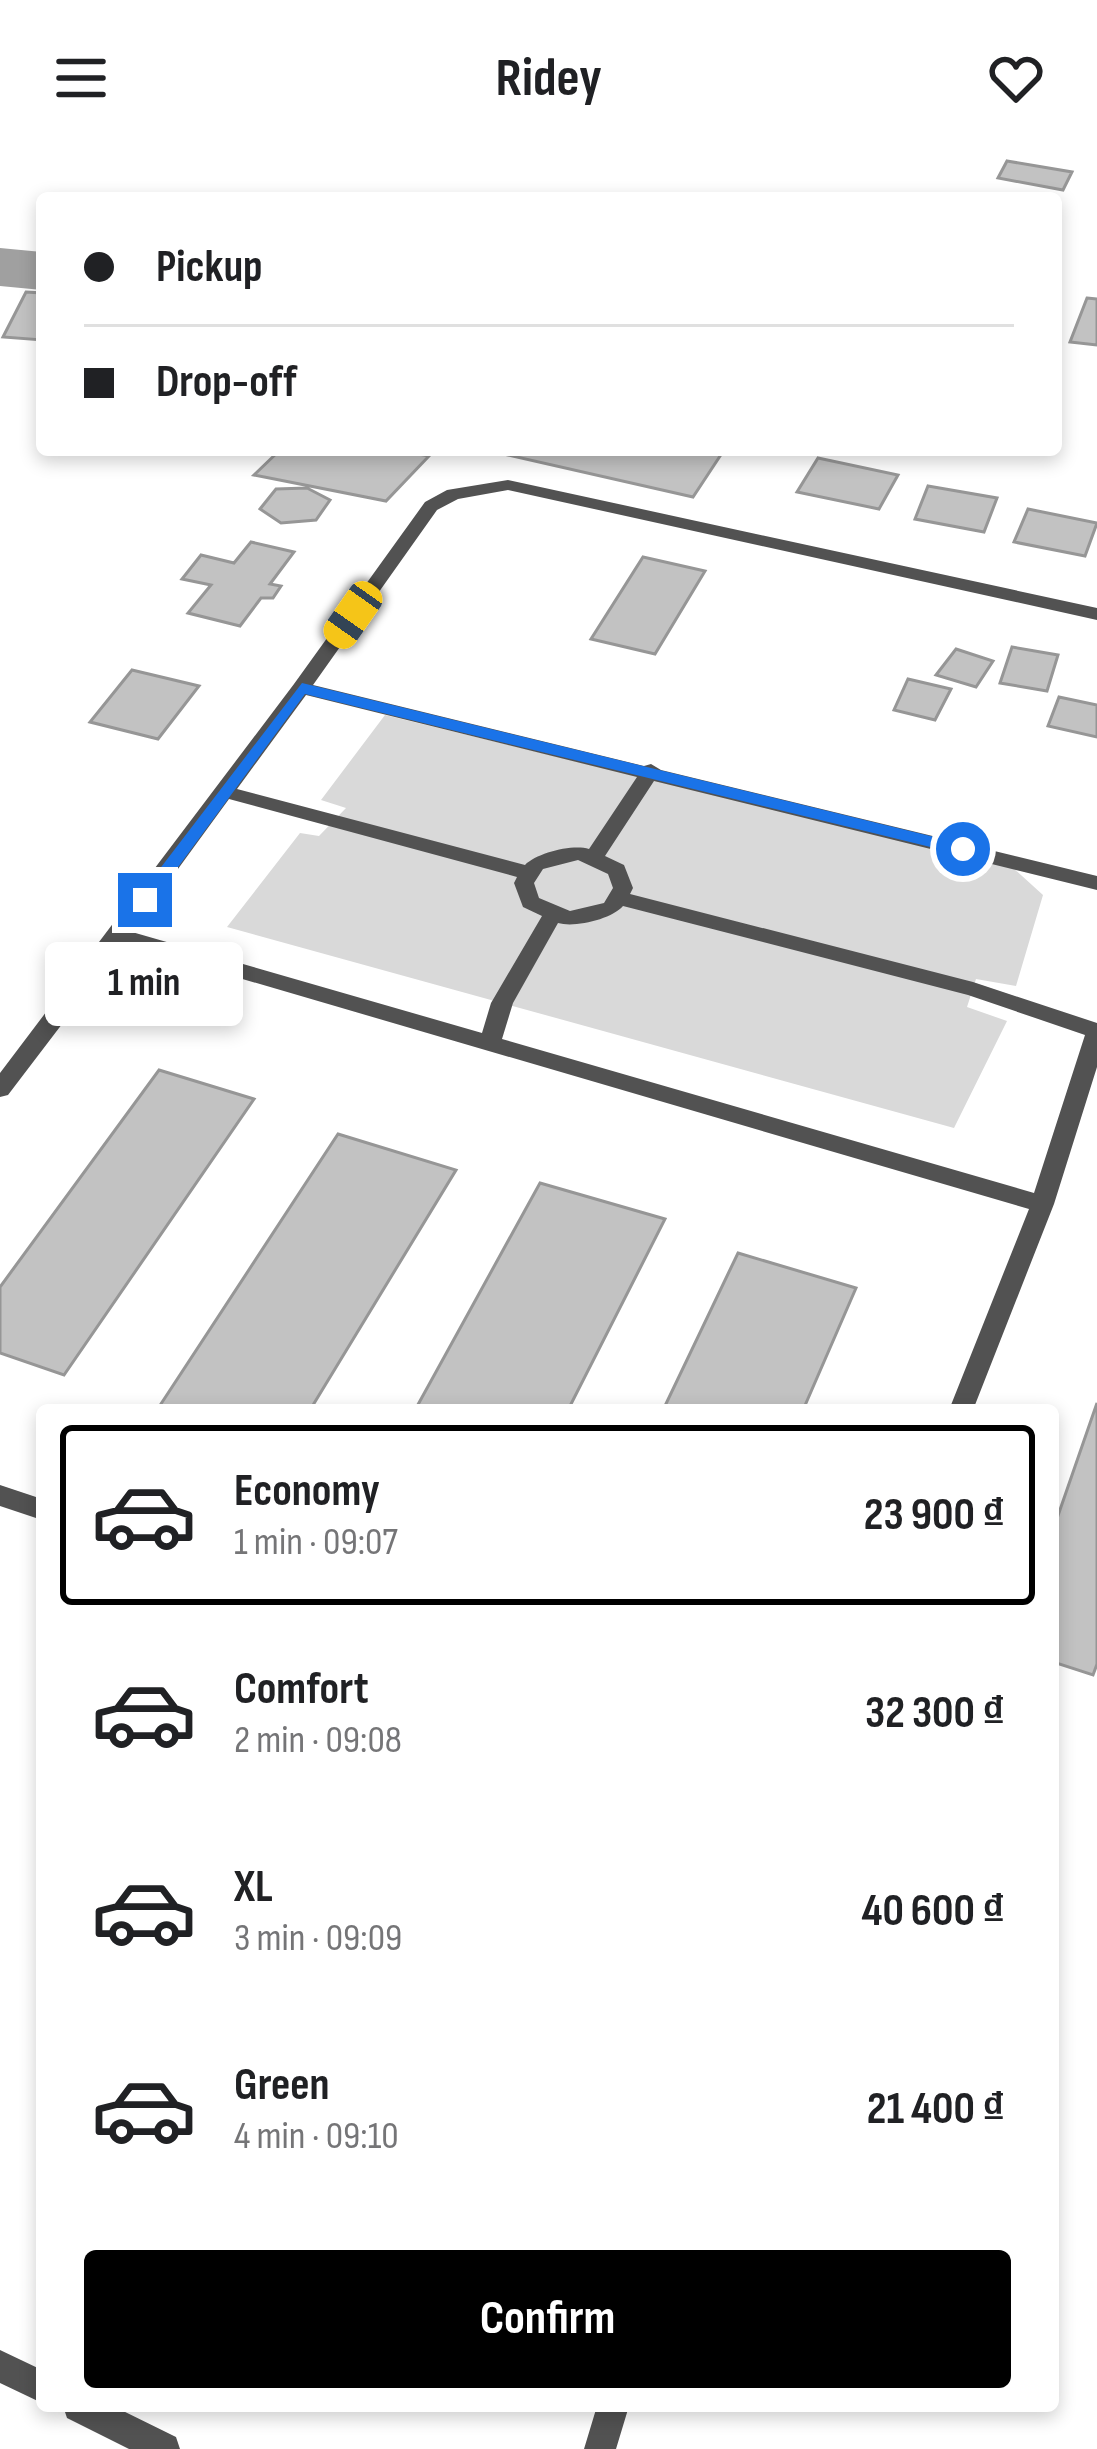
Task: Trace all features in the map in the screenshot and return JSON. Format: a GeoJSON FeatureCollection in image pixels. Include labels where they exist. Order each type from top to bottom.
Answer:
{"type":"FeatureCollection","features":[{"type":"Feature","properties":{"kind":"street"},"geometry":{"type":"LineString","coordinates":[[0,1089],[226,792],[431,506],[453,494],[508,485],[1097,614]]}},
{"type":"Feature","properties":{"kind":"street"},"geometry":{"type":"LineString","coordinates":[[302,688],[1097,883]]}},
{"type":"Feature","properties":{"kind":"street"},"geometry":{"type":"LineString","coordinates":[[595,856],[651,770]]}},
{"type":"Feature","properties":{"kind":"street"},"geometry":{"type":"LineString","coordinates":[[226,792],[528,873]]}},
{"type":"Feature","properties":{"kind":"street"},"geometry":{"type":"LineString","coordinates":[[620,898],[623,888],[616,869],[595,856],[548,857],[528,873],[524,883],[530,902],[552,916],[584,918],[620,898],[973,989],[1097,1032],[1042,1204],[963,1404]]}},
{"type":"Feature","properties":{"kind":"street"},"geometry":{"type":"LineString","coordinates":[[489,1045],[502,1003],[552,916]]}},
{"type":"Feature","properties":{"kind":"street"},"geometry":{"type":"LineString","coordinates":[[118,935],[1042,1204]]}},
{"type":"Feature","properties":{"kind":"street"},"geometry":{"type":"LineString","coordinates":[[0,1496],[36,1508]]}},
{"type":"Feature","properties":{"kind":"street"},"geometry":{"type":"LineString","coordinates":[[0,2366],[36,2384]]}},
{"type":"Feature","properties":{"kind":"street"},"geometry":{"type":"LineString","coordinates":[[92,2412],[164,2449]]}},
{"type":"Feature","properties":{"kind":"street"},"geometry":{"type":"LineString","coordinates":[[600,2449],[612,2412]]}},
{"type":"Feature","properties":{"kind":"shaded area"},"geometry":{"type":"Polygon","coordinates":[[[385,715],[1012,867],[1043,895],[1016,986],[976,979],[967,1007],[1007,1021],[954,1128],[227,927],[300,833],[319,836],[346,808],[321,800],[385,715]]]}},
{"type":"Feature","properties":{"kind":"building"},"geometry":{"type":"Polygon","coordinates":[[[1007,161],[1072,172],[1063,190],[998,178],[1007,161]]]}},
{"type":"Feature","properties":{"kind":"building"},"geometry":{"type":"Polygon","coordinates":[[[26,292],[36,293],[36,340],[3,337],[26,292]]]}},
{"type":"Feature","properties":{"kind":"building"},"geometry":{"type":"Polygon","coordinates":[[[1087,298],[1097,299],[1097,345],[1070,342],[1087,298]]]}},
{"type":"Feature","properties":{"kind":"building"},"geometry":{"type":"Polygon","coordinates":[[[274,456],[429,456],[386,501],[254,475],[274,456]]]}},
{"type":"Feature","properties":{"kind":"building"},"geometry":{"type":"Polygon","coordinates":[[[512,456],[720,456],[693,497],[512,456]]]}},
{"type":"Feature","properties":{"kind":"building"},"geometry":{"type":"Polygon","coordinates":[[[818,458],[898,475],[879,509],[797,492],[818,458]]]}},
{"type":"Feature","properties":{"kind":"building"},"geometry":{"type":"Polygon","coordinates":[[[928,486],[997,498],[984,532],[915,519],[928,486]]]}},
{"type":"Feature","properties":{"kind":"building"},"geometry":{"type":"Polygon","coordinates":[[[307,488],[330,500],[316,520],[281,523],[260,509],[276,489],[307,488]]]}},
{"type":"Feature","properties":{"kind":"building"},"geometry":{"type":"Polygon","coordinates":[[[1028,509],[1097,523],[1085,556],[1014,542],[1028,509]]]}},
{"type":"Feature","properties":{"kind":"building"},"geometry":{"type":"Polygon","coordinates":[[[251,542],[294,552],[270,584],[281,586],[273,598],[261,598],[240,626],[188,613],[211,585],[182,579],[201,555],[234,563],[251,542]]]}},
{"type":"Feature","properties":{"kind":"building"},"geometry":{"type":"Polygon","coordinates":[[[643,557],[705,571],[655,654],[591,639],[643,557]]]}},
{"type":"Feature","properties":{"kind":"building"},"geometry":{"type":"Polygon","coordinates":[[[1012,647],[1058,655],[1047,691],[1000,683],[1012,647]]]}},
{"type":"Feature","properties":{"kind":"building"},"geometry":{"type":"Polygon","coordinates":[[[956,649],[993,661],[976,687],[936,675],[956,649]]]}},
{"type":"Feature","properties":{"kind":"building"},"geometry":{"type":"Polygon","coordinates":[[[132,670],[199,686],[158,739],[90,722],[132,670]]]}},
{"type":"Feature","properties":{"kind":"building"},"geometry":{"type":"Polygon","coordinates":[[[908,679],[951,689],[935,720],[894,710],[908,679]]]}},
{"type":"Feature","properties":{"kind":"building"},"geometry":{"type":"Polygon","coordinates":[[[1059,697],[1097,705],[1097,737],[1048,726],[1059,697]]]}},
{"type":"Feature","properties":{"kind":"building"},"geometry":{"type":"Polygon","coordinates":[[[159,1070],[254,1099],[64,1375],[0,1353],[0,1287],[159,1070]]]}},
{"type":"Feature","properties":{"kind":"building"},"geometry":{"type":"Polygon","coordinates":[[[338,1134],[456,1170],[314,1404],[161,1404],[338,1134]]]}},
{"type":"Feature","properties":{"kind":"building"},"geometry":{"type":"Polygon","coordinates":[[[540,1183],[665,1219],[571,1404],[418,1404],[540,1183]]]}},
{"type":"Feature","properties":{"kind":"building"},"geometry":{"type":"Polygon","coordinates":[[[738,1253],[856,1288],[806,1404],[666,1404],[738,1253]]]}},
{"type":"Feature","properties":{"kind":"building"},"geometry":{"type":"Polygon","coordinates":[[[1097,1403],[1097,1664],[1093,1675],[1059,1664],[1059,1513],[1097,1403]]]}},
{"type":"Feature","properties":{"kind":"waterway"},"geometry":{"type":"LineString","coordinates":[[0,267],[36,270]]}},
{"type":"Feature","properties":{"kind":"route"},"geometry":{"type":"LineString","coordinates":[[145,900],[302,688],[963,849]]}}]}
